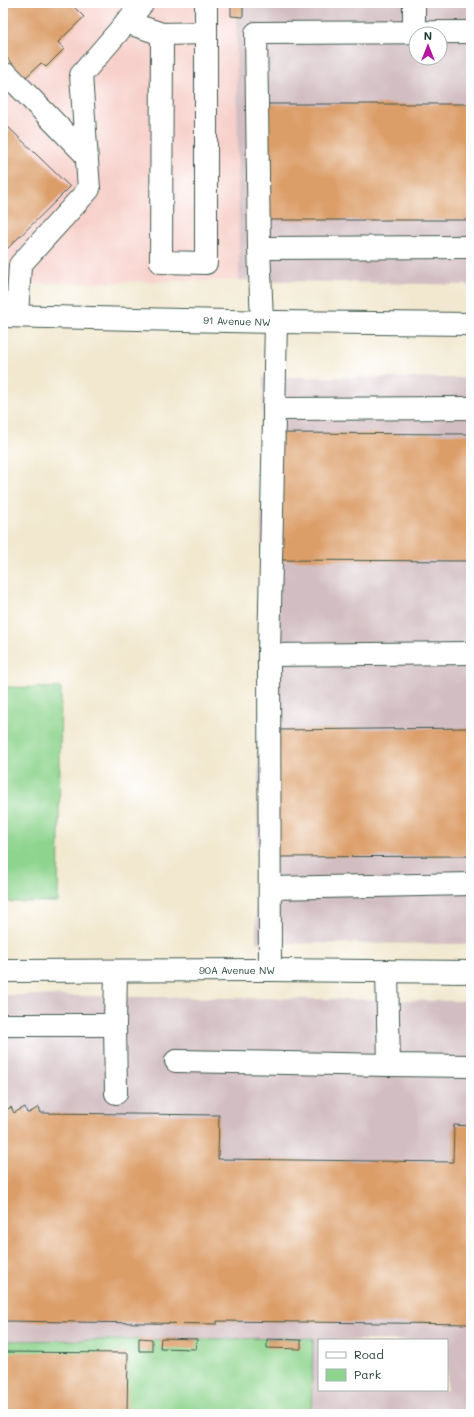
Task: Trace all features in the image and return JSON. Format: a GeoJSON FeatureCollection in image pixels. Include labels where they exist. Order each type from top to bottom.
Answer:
{"type":"FeatureCollection","features":[{"type":"Feature","properties":{"kind":"street"},"geometry":{"type":"LineString","coordinates":[[10,316],[11,265],[89,189],[81,75],[143,3]]}},
{"type":"Feature","properties":{"kind":"street"},"geometry":{"type":"LineString","coordinates":[[162,34],[161,262],[206,263],[206,3]]}},
{"type":"Feature","properties":{"kind":"street"},"geometry":{"type":"LineString","coordinates":[[414,3],[414,26]]}},
{"type":"Feature","properties":{"kind":"street"},"geometry":{"type":"LineString","coordinates":[[126,22],[162,34],[206,33]]}},
{"type":"Feature","properties":{"kind":"street"},"geometry":{"type":"LineString","coordinates":[[270,970],[269,655],[274,409],[269,322],[259,248],[256,33],[408,32]]}},
{"type":"Feature","properties":{"kind":"street"},"geometry":{"type":"LineString","coordinates":[[448,32],[471,32]]}},
{"type":"Feature","properties":{"kind":"street"},"geometry":{"type":"LineString","coordinates":[[8,75],[86,155]]}},
{"type":"Feature","properties":{"kind":"street"},"geometry":{"type":"LineString","coordinates":[[259,248],[471,247]]}},
{"type":"Feature","properties":{"kind":"street","name":"91 Avenue NW"},"geometry":{"type":"LineString","coordinates":[[10,316],[269,322],[471,324]]}},
{"type":"Feature","properties":{"kind":"street"},"geometry":{"type":"LineString","coordinates":[[274,409],[471,408]]}},
{"type":"Feature","properties":{"kind":"street"},"geometry":{"type":"LineString","coordinates":[[269,655],[471,653]]}},
{"type":"Feature","properties":{"kind":"street"},"geometry":{"type":"LineString","coordinates":[[270,888],[471,884]]}},
{"type":"Feature","properties":{"kind":"street","name":"90A Avenue NW"},"geometry":{"type":"LineString","coordinates":[[3,972],[270,970],[471,972]]}},
{"type":"Feature","properties":{"kind":"street"},"geometry":{"type":"LineString","coordinates":[[116,971],[116,1092]]}},
{"type":"Feature","properties":{"kind":"street"},"geometry":{"type":"LineString","coordinates":[[387,971],[389,1065]]}},
{"type":"Feature","properties":{"kind":"street"},"geometry":{"type":"LineString","coordinates":[[3,1025],[115,1025]]}},
{"type":"Feature","properties":{"kind":"street"},"geometry":{"type":"LineString","coordinates":[[176,1061],[471,1066]]}},
{"type":"Feature","properties":{"kind":"shaded area"},"geometry":{"type":"Polygon","coordinates":[[[3,3],[236,3],[239,280],[3,284],[3,3]]]}},
{"type":"Feature","properties":{"kind":"shaded area"},"geometry":{"type":"Polygon","coordinates":[[[236,3],[471,3],[471,285],[239,280],[236,3]]]}},
{"type":"Feature","properties":{"kind":"shaded area"},"geometry":{"type":"Polygon","coordinates":[[[263,377],[471,378],[471,944],[256,943],[263,377]]]}},
{"type":"Feature","properties":{"kind":"shaded area"},"geometry":{"type":"Polygon","coordinates":[[[3,995],[471,1001],[471,1414],[311,1414],[312,1338],[3,1341],[3,995]]]}},
{"type":"Feature","properties":{"kind":"green space"},"geometry":{"type":"Polygon","coordinates":[[[3,687],[61,688],[58,902],[3,902],[3,687]]]}},
{"type":"Feature","properties":{"kind":"green space"},"geometry":{"type":"Polygon","coordinates":[[[313,1338],[311,1414],[3,1414],[3,1341],[313,1338]]]}},
{"type":"Feature","properties":{"kind":"building"},"geometry":{"type":"Polygon","coordinates":[[[3,3],[70,3],[84,17],[58,42],[64,49],[46,67],[41,63],[26,77],[3,54],[3,3]]]}},
{"type":"Feature","properties":{"kind":"building"},"geometry":{"type":"Polygon","coordinates":[[[231,3],[243,3],[243,17],[231,16],[231,3]]]}},
{"type":"Feature","properties":{"kind":"building"},"geometry":{"type":"Polygon","coordinates":[[[265,104],[471,104],[471,220],[265,220],[265,104]]]}},
{"type":"Feature","properties":{"kind":"building"},"geometry":{"type":"Polygon","coordinates":[[[3,115],[8,121],[5,124],[70,187],[3,253],[3,115]]]}},
{"type":"Feature","properties":{"kind":"building"},"geometry":{"type":"Polygon","coordinates":[[[277,433],[471,434],[471,561],[276,560],[277,433]]]}},
{"type":"Feature","properties":{"kind":"building"},"geometry":{"type":"Polygon","coordinates":[[[471,728],[471,856],[276,857],[275,730],[471,728]]]}},
{"type":"Feature","properties":{"kind":"building"},"geometry":{"type":"Polygon","coordinates":[[[11,1107],[14,1113],[25,1107],[27,1113],[29,1113],[39,1107],[41,1113],[219,1115],[218,1159],[453,1162],[454,1125],[471,1126],[471,1324],[217,1321],[217,1324],[3,1321],[3,1112],[11,1107]]]}},
{"type":"Feature","properties":{"kind":"building"},"geometry":{"type":"Polygon","coordinates":[[[139,1338],[152,1339],[152,1351],[139,1351],[139,1338]]]}},
{"type":"Feature","properties":{"kind":"building"},"geometry":{"type":"Polygon","coordinates":[[[161,1338],[197,1339],[196,1349],[160,1348],[161,1338]]]}},
{"type":"Feature","properties":{"kind":"building"},"geometry":{"type":"Polygon","coordinates":[[[267,1339],[301,1340],[301,1349],[267,1348],[267,1339]]]}},
{"type":"Feature","properties":{"kind":"building"},"geometry":{"type":"Polygon","coordinates":[[[3,1352],[128,1353],[127,1414],[3,1414],[3,1352]]]}}]}
